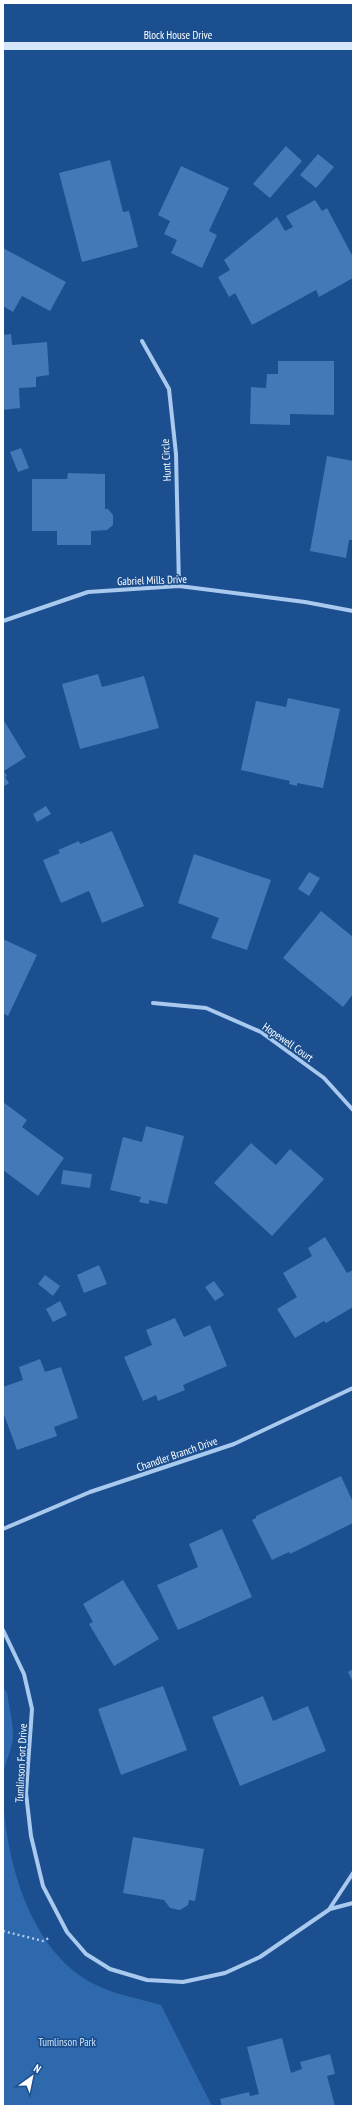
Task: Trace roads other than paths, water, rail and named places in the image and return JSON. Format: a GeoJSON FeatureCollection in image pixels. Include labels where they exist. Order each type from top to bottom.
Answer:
{"type":"FeatureCollection","features":[{"type":"Feature","properties":{"kind":"street","name":"Block House Drive"},"geometry":{"type":"LineString","coordinates":[[3,46],[353,46]]}},
{"type":"Feature","properties":{"kind":"street","name":"Hunt Circle"},"geometry":{"type":"LineString","coordinates":[[142,341],[169,389],[176,454],[179,586]]}},
{"type":"Feature","properties":{"kind":"street","name":"Gabriel Mills Drive"},"geometry":{"type":"LineString","coordinates":[[3,621],[28,611],[88,592],[179,586],[305,602],[353,611]]}},
{"type":"Feature","properties":{"kind":"street","name":"Hopewell Court"},"geometry":{"type":"LineString","coordinates":[[153,1003],[206,1008],[261,1032],[324,1078],[353,1110]]}},
{"type":"Feature","properties":{"kind":"street","name":"Chandler Branch Drive"},"geometry":{"type":"LineString","coordinates":[[3,1529],[90,1492],[234,1444],[353,1388]]}},
{"type":"Feature","properties":{"kind":"street","name":"Tumlinson Fort Drive"},"geometry":{"type":"LineString","coordinates":[[3,1630],[24,1674],[32,1709],[26,1793],[31,1836],[43,1886],[67,1932],[86,1954],[110,1969],[148,1980],[182,1982],[225,1973],[260,1957],[330,1909],[353,1903]]}},
{"type":"Feature","properties":{"kind":"street","name":"Tumlinson Fort Drive"},"geometry":{"type":"LineString","coordinates":[[330,1909],[353,1873]]}},
{"type":"Feature","properties":{"kind":"park label","name":"Tumlinson Park"},"geometry":{"type":"Point","coordinates":[67,2042]}}]}
